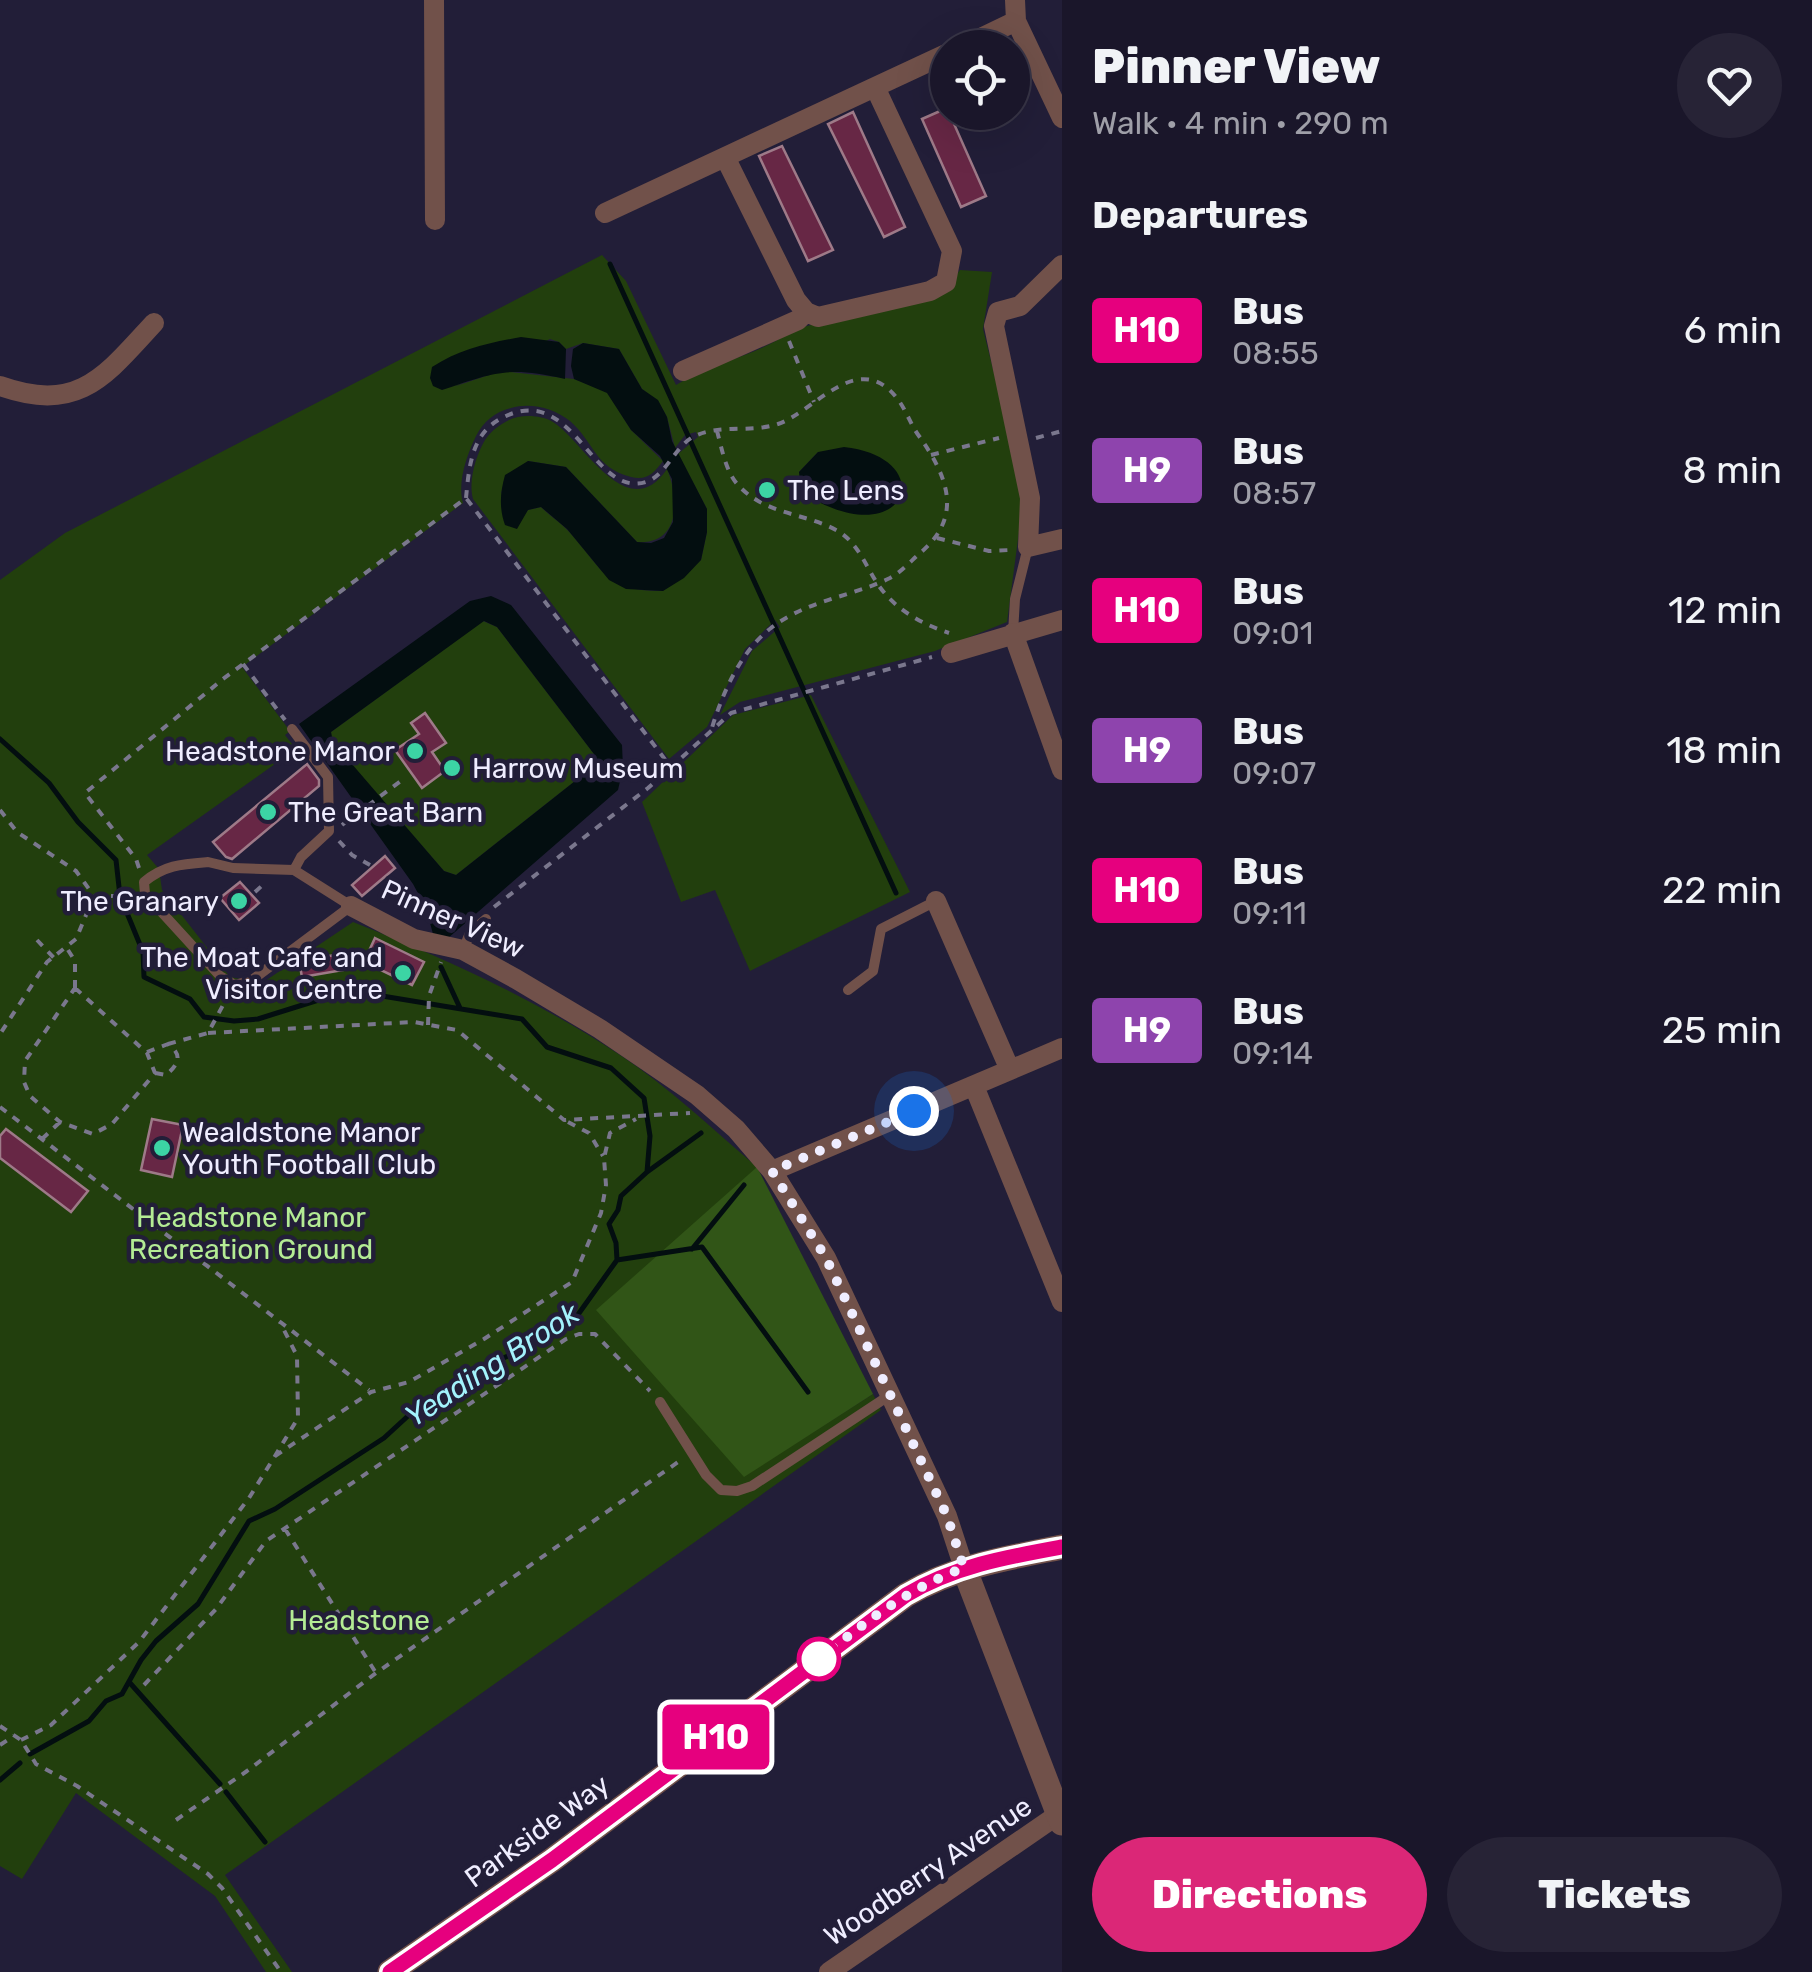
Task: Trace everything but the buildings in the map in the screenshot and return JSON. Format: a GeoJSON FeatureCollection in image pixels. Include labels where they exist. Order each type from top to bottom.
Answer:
{"type":"FeatureCollection","features":[{"type":"Feature","properties":{"kind":"street"},"geometry":{"type":"LineString","coordinates":[[434,0],[435,220]]}},
{"type":"Feature","properties":{"kind":"street"},"geometry":{"type":"LineString","coordinates":[[987,30],[1015,11],[1062,118]]}},
{"type":"Feature","properties":{"kind":"street"},"geometry":{"type":"LineString","coordinates":[[605,213],[930,61]]}},
{"type":"Feature","properties":{"kind":"street"},"geometry":{"type":"LineString","coordinates":[[724,157],[796,300],[806,312],[818,317],[930,291],[946,282],[952,251],[875,87]]}},
{"type":"Feature","properties":{"kind":"street"},"geometry":{"type":"LineString","coordinates":[[1062,264],[1020,306],[998,312],[994,326],[1030,498],[1023,548],[1062,539]]}},
{"type":"Feature","properties":{"kind":"street"},"geometry":{"type":"LineString","coordinates":[[683,371],[798,320],[806,312]]}},
{"type":"Feature","properties":{"kind":"street"},"geometry":{"type":"LineString","coordinates":[[0,386],[28,396],[74,393],[106,375],[154,322]]}},
{"type":"Feature","properties":{"kind":"street"},"geometry":{"type":"LineString","coordinates":[[950,653],[1062,620]]}},
{"type":"Feature","properties":{"kind":"street"},"geometry":{"type":"LineString","coordinates":[[1013,633],[1060,757]]}},
{"type":"Feature","properties":{"kind":"street"},"geometry":{"type":"LineString","coordinates":[[936,901],[1010,1070]]}},
{"type":"Feature","properties":{"kind":"street","name":"Pinner View"},"geometry":{"type":"LineString","coordinates":[[351,906],[414,939],[456,948],[600,1029],[697,1095],[736,1129],[772,1171],[826,1258],[947,1516],[1060,1818]]}},
{"type":"Feature","properties":{"kind":"street"},"geometry":{"type":"LineString","coordinates":[[772,1171],[1062,1048]]}},
{"type":"Feature","properties":{"kind":"street"},"geometry":{"type":"LineString","coordinates":[[974,1086],[1062,1302]]}},
{"type":"Feature","properties":{"kind":"street","name":"Parkside Way"},"geometry":{"type":"LineString","coordinates":[[390,1972],[552,1860],[906,1595],[933,1579],[964,1568],[1062,1547]]}},
{"type":"Feature","properties":{"kind":"street","name":"Woodberry Avenue"},"geometry":{"type":"LineString","coordinates":[[829,1972],[1060,1818]]}},
{"type":"Feature","properties":{"kind":"lane"},"geometry":{"type":"LineString","coordinates":[[1013,633],[1023,548]]}},
{"type":"Feature","properties":{"kind":"lane"},"geometry":{"type":"LineString","coordinates":[[292,729],[328,777],[329,830],[294,870]]}},
{"type":"Feature","properties":{"kind":"lane"},"geometry":{"type":"LineString","coordinates":[[208,862],[233,868],[294,870],[351,906],[242,986],[220,976],[147,899],[144,882],[159,869],[177,864],[208,862]]}},
{"type":"Feature","properties":{"kind":"lane"},"geometry":{"type":"LineString","coordinates":[[848,990],[873,972],[881,929],[936,901]]}},
{"type":"Feature","properties":{"kind":"lane"},"geometry":{"type":"LineString","coordinates":[[456,948],[486,919]]}},
{"type":"Feature","properties":{"kind":"lane"},"geometry":{"type":"LineString","coordinates":[[660,1402],[706,1475],[721,1490],[737,1491],[752,1486],[890,1394]]}},
{"type":"Feature","properties":{"kind":"path"},"geometry":{"type":"LineString","coordinates":[[786,332],[814,402]]}},
{"type":"Feature","properties":{"kind":"path"},"geometry":{"type":"LineString","coordinates":[[144,882],[136,859],[84,793],[243,664],[466,498],[478,441],[487,427],[520,410],[532,410],[573,432],[605,471],[644,483],[695,436],[763,427],[790,419],[842,384],[865,380],[887,387],[908,413],[948,492],[947,518],[937,538],[900,572],[806,607],[768,630],[736,672],[711,731]]}},
{"type":"Feature","properties":{"kind":"path"},"geometry":{"type":"LineString","coordinates":[[716,431],[738,486],[779,512],[840,532],[852,542],[876,582],[919,621],[983,642]]}},
{"type":"Feature","properties":{"kind":"path"},"geometry":{"type":"LineString","coordinates":[[1026,440],[1062,431]]}},
{"type":"Feature","properties":{"kind":"path"},"geometry":{"type":"LineString","coordinates":[[931,454],[1009,436]]}},
{"type":"Feature","properties":{"kind":"path"},"geometry":{"type":"LineString","coordinates":[[466,498],[670,766]]}},
{"type":"Feature","properties":{"kind":"path"},"geometry":{"type":"LineString","coordinates":[[937,538],[989,551],[1023,548]]}},
{"type":"Feature","properties":{"kind":"path"},"geometry":{"type":"LineString","coordinates":[[486,919],[490,910],[610,819],[731,713],[950,653]]}},
{"type":"Feature","properties":{"kind":"path"},"geometry":{"type":"LineString","coordinates":[[243,664],[292,729]]}},
{"type":"Feature","properties":{"kind":"path"},"geometry":{"type":"LineString","coordinates":[[370,866],[352,855],[329,830],[406,778]]}},
{"type":"Feature","properties":{"kind":"path"},"geometry":{"type":"LineString","coordinates":[[0,810],[17,832],[76,872],[94,896]]}},
{"type":"Feature","properties":{"kind":"path"},"geometry":{"type":"LineString","coordinates":[[94,896],[128,896]]}},
{"type":"Feature","properties":{"kind":"path"},"geometry":{"type":"LineString","coordinates":[[0,1034],[47,962],[76,940],[94,896]]}},
{"type":"Feature","properties":{"kind":"path"},"geometry":{"type":"LineString","coordinates":[[37,940],[54,958]]}},
{"type":"Feature","properties":{"kind":"path"},"geometry":{"type":"LineString","coordinates":[[428,1025],[427,1008],[436,970],[456,948]]}},
{"type":"Feature","properties":{"kind":"path"},"geometry":{"type":"LineString","coordinates":[[67,949],[75,961],[75,988],[25,1061],[24,1082],[30,1096],[60,1122],[92,1134],[112,1124],[155,1073]]}},
{"type":"Feature","properties":{"kind":"path"},"geometry":{"type":"LineString","coordinates":[[75,988],[147,1052],[155,1073]]}},
{"type":"Feature","properties":{"kind":"path"},"geometry":{"type":"LineString","coordinates":[[209,1032],[222,1008]]}},
{"type":"Feature","properties":{"kind":"path"},"geometry":{"type":"LineString","coordinates":[[147,1052],[209,1032],[414,1022],[457,1030],[564,1120],[589,1134],[604,1158],[606,1185],[600,1212],[572,1282],[409,1382],[371,1392],[275,1456]]}},
{"type":"Feature","properties":{"kind":"path"},"geometry":{"type":"LineString","coordinates":[[155,1073],[166,1075],[176,1066],[179,1058],[168,1044]]}},
{"type":"Feature","properties":{"kind":"path"},"geometry":{"type":"LineString","coordinates":[[0,1107],[371,1392]]}},
{"type":"Feature","properties":{"kind":"path"},"geometry":{"type":"LineString","coordinates":[[604,1158],[610,1132],[640,1116]]}},
{"type":"Feature","properties":{"kind":"path"},"geometry":{"type":"LineString","coordinates":[[564,1120],[662,1116]]}},
{"type":"Feature","properties":{"kind":"path"},"geometry":{"type":"LineString","coordinates":[[42,1138],[60,1122]]}},
{"type":"Feature","properties":{"kind":"path"},"geometry":{"type":"LineString","coordinates":[[21,1740],[50,1725],[124,1659],[275,1456],[298,1418],[297,1356],[280,1322]]}},
{"type":"Feature","properties":{"kind":"path"},"geometry":{"type":"LineString","coordinates":[[144,1685],[216,1610],[266,1540],[566,1339],[595,1334],[660,1402]]}},
{"type":"Feature","properties":{"kind":"path"},"geometry":{"type":"LineString","coordinates":[[176,1820],[248,1772],[376,1673],[692,1452]]}},
{"type":"Feature","properties":{"kind":"path"},"geometry":{"type":"LineString","coordinates":[[285,1529],[376,1673]]}},
{"type":"Feature","properties":{"kind":"path"},"geometry":{"type":"LineString","coordinates":[[0,1726],[21,1740],[33,1759],[208,1874],[281,1972]]}},
{"type":"Feature","properties":{"kind":"path"},"geometry":{"type":"LineString","coordinates":[[0,1745],[14,1736]]}},
{"type":"Feature","properties":{"kind":"green space"},"geometry":{"type":"Polygon","coordinates":[[[602,255],[626,281],[676,385],[766,346],[794,329],[941,295],[960,270],[992,272],[983,329],[1024,494],[1007,622],[935,651],[740,702],[720,715],[752,651],[780,627],[775,620],[745,649],[707,727],[669,759],[473,499],[474,468],[490,434],[514,418],[543,418],[565,432],[621,485],[637,489],[652,485],[667,469],[674,494],[673,518],[662,536],[637,542],[566,467],[528,461],[501,492],[521,519],[528,510],[541,507],[609,577],[630,588],[663,591],[701,560],[707,509],[678,454],[698,437],[696,432],[685,435],[675,448],[667,417],[658,401],[642,389],[619,349],[583,343],[566,349],[550,339],[456,386],[501,371],[574,379],[607,392],[631,430],[663,461],[660,465],[641,478],[619,473],[602,461],[570,421],[542,407],[518,406],[490,418],[476,436],[466,460],[461,486],[463,503],[242,667],[290,731],[285,735],[296,749],[147,855],[159,869],[162,890],[230,977],[262,983],[353,922],[490,981],[588,1035],[656,1081],[757,1167],[744,1476],[873,1394],[881,1410],[225,1875],[292,1972],[266,1972],[215,1896],[76,1793],[22,1879],[0,1866],[0,580],[65,533],[602,255]],[[818,452],[799,472],[813,499],[842,509],[818,452]]]}},
{"type":"Feature","properties":{"kind":"green space"},"geometry":{"type":"Polygon","coordinates":[[[483,621],[497,627],[594,754],[589,770],[456,875],[444,871],[332,742],[331,732],[483,621]]]}},
{"type":"Feature","properties":{"kind":"green space"},"geometry":{"type":"Polygon","coordinates":[[[811,695],[910,892],[750,971],[715,890],[681,902],[642,802],[733,715],[811,695]]]}},
{"type":"Feature","properties":{"kind":"green space"},"geometry":{"type":"Polygon","coordinates":[[[757,1167],[873,1394],[744,1477],[596,1310],[757,1167]]]}},
{"type":"Feature","properties":{"kind":"shaded area"},"geometry":{"type":"Polygon","coordinates":[[[521,337],[559,342],[566,349],[565,379],[515,372],[489,375],[442,390],[433,386],[432,367],[475,347],[521,337]]]}},
{"type":"Feature","properties":{"kind":"shaded area"},"geometry":{"type":"Polygon","coordinates":[[[583,343],[619,349],[642,389],[658,400],[667,417],[672,441],[707,509],[701,560],[684,578],[663,591],[626,589],[609,580],[567,529],[541,507],[528,510],[517,529],[505,525],[501,500],[505,475],[528,461],[566,467],[637,542],[651,543],[664,538],[673,522],[672,479],[660,456],[631,430],[607,393],[574,379],[573,349],[583,343]]]}},
{"type":"Feature","properties":{"kind":"shaded area"},"geometry":{"type":"Polygon","coordinates":[[[844,447],[875,455],[894,468],[902,484],[899,499],[887,510],[866,515],[837,510],[801,492],[799,472],[818,452],[844,447]]]}},
{"type":"Feature","properties":{"kind":"shaded area"},"geometry":{"type":"Polygon","coordinates":[[[491,596],[511,605],[622,745],[623,768],[618,790],[447,939],[433,934],[426,908],[413,884],[299,724],[470,601],[491,596]],[[484,621],[331,732],[333,742],[444,871],[456,875],[589,770],[594,754],[497,627],[484,621]]]}},
{"type":"Feature","properties":{"kind":"waterway"},"geometry":{"type":"LineString","coordinates":[[610,264],[896,893]]}},
{"type":"Feature","properties":{"kind":"waterway","name":"Yeading Brook"},"geometry":{"type":"LineString","coordinates":[[0,739],[49,783],[78,822],[116,860],[120,896],[143,952],[144,977],[190,999],[204,1017],[258,1019],[341,993],[370,994],[522,1019],[547,1047],[611,1068],[644,1098],[650,1136],[647,1172],[621,1196],[609,1224],[617,1260],[577,1316],[499,1360],[477,1380],[448,1388],[421,1404],[384,1438],[275,1509],[249,1521],[198,1604],[156,1641],[122,1694],[106,1701],[89,1721],[30,1754]]}},
{"type":"Feature","properties":{"kind":"waterway","name":"Yeading Brook"},"geometry":{"type":"LineString","coordinates":[[441,967],[460,1008]]}},
{"type":"Feature","properties":{"kind":"waterway"},"geometry":{"type":"LineString","coordinates":[[647,1172],[701,1133]]}},
{"type":"Feature","properties":{"kind":"waterway"},"geometry":{"type":"LineString","coordinates":[[692,1249],[744,1185]]}},
{"type":"Feature","properties":{"kind":"waterway"},"geometry":{"type":"LineString","coordinates":[[617,1260],[702,1247],[808,1392]]}},
{"type":"Feature","properties":{"kind":"waterway"},"geometry":{"type":"LineString","coordinates":[[130,1683],[220,1784]]}},
{"type":"Feature","properties":{"kind":"waterway","name":"Yeading Brook"},"geometry":{"type":"LineString","coordinates":[[0,1780],[20,1763]]}},
{"type":"Feature","properties":{"kind":"waterway"},"geometry":{"type":"LineString","coordinates":[[226,1792],[265,1842]]}},
{"type":"Feature","properties":{"kind":"bus line","name":"H10"},"geometry":{"type":"LineString","coordinates":[[390,1972],[552,1860],[906,1595],[933,1579],[986,1561],[1062,1547]]}},
{"type":"Feature","properties":{"kind":"place","name":"The Lens"},"geometry":{"type":"Point","coordinates":[767,490]}},
{"type":"Feature","properties":{"kind":"place","name":"Headstone Manor"},"geometry":{"type":"Point","coordinates":[415,751]}},
{"type":"Feature","properties":{"kind":"place","name":"Harrow Museum"},"geometry":{"type":"Point","coordinates":[452,768]}},
{"type":"Feature","properties":{"kind":"place","name":"The Great Barn"},"geometry":{"type":"Point","coordinates":[268,812]}},
{"type":"Feature","properties":{"kind":"place","name":"The Granary"},"geometry":{"type":"Point","coordinates":[239,901]}},
{"type":"Feature","properties":{"kind":"place","name":"The Moat Cafe and Visitor Centre"},"geometry":{"type":"Point","coordinates":[403,973]}},
{"type":"Feature","properties":{"kind":"place","name":"Wealdstone Manor Youth Football Club"},"geometry":{"type":"Point","coordinates":[162,1148]}},
{"type":"Feature","properties":{"kind":"route"},"geometry":{"type":"LineString","coordinates":[[819,1659],[906,1595],[933,1579],[964,1568],[947,1516],[826,1258],[772,1171],[914,1111]]}},
{"type":"Feature","properties":{"kind":"park label","name":"Headstone Manor Recreation Ground"},"geometry":{"type":"Point","coordinates":[251,1233]}},
{"type":"Feature","properties":{"kind":"park label","name":"Headstone"},"geometry":{"type":"Point","coordinates":[359,1620]}}]}
